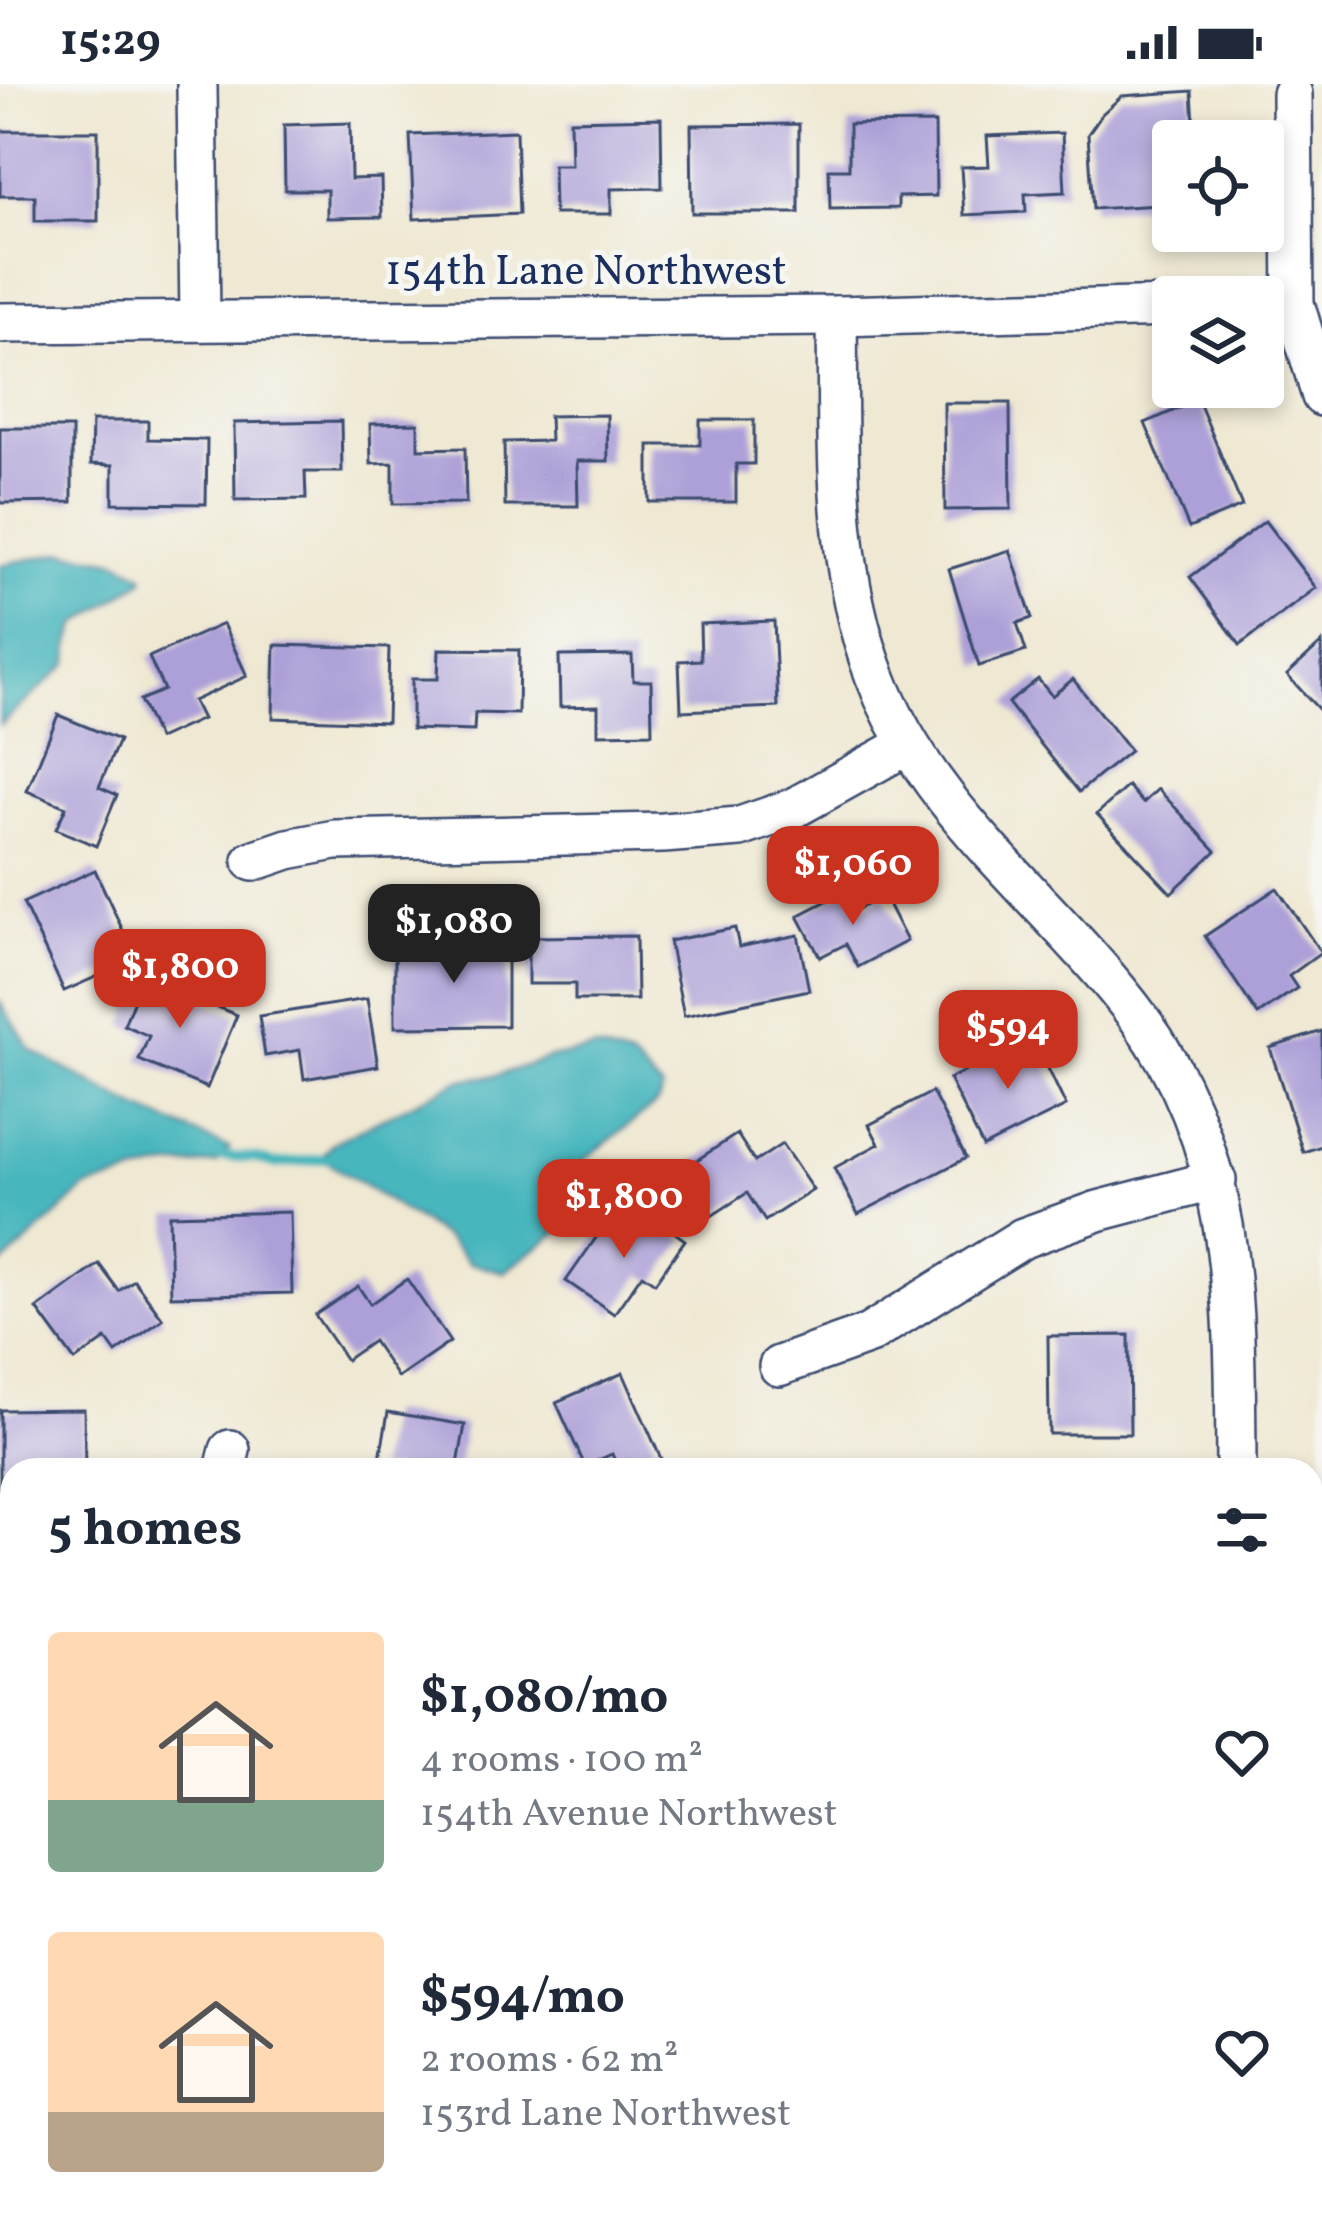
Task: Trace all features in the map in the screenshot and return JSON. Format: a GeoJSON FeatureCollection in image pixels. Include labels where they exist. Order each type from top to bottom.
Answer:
{"type":"FeatureCollection","features":[{"type":"Feature","properties":{"kind":"street"},"geometry":{"type":"LineString","coordinates":[[197,86],[200,319]]}},
{"type":"Feature","properties":{"kind":"street"},"geometry":{"type":"LineString","coordinates":[[1280,276],[1292,94]]}},
{"type":"Feature","properties":{"kind":"street","name":"154th Lane Northwest"},"geometry":{"type":"LineString","coordinates":[[0,323],[1152,308]]}},
{"type":"Feature","properties":{"kind":"street"},"geometry":{"type":"LineString","coordinates":[[837,316],[844,558],[875,677],[907,745],[957,813],[1138,1017],[1178,1078],[1216,1180],[1231,1256],[1236,1458]]}},
{"type":"Feature","properties":{"kind":"street"},"geometry":{"type":"LineString","coordinates":[[1284,317],[1322,396]]}},
{"type":"Feature","properties":{"kind":"street"},"geometry":{"type":"LineString","coordinates":[[253,861],[335,840],[740,827],[792,809],[907,745]]}},
{"type":"Feature","properties":{"kind":"street"},"geometry":{"type":"LineString","coordinates":[[779,1366],[869,1334],[1023,1238],[1098,1211],[1216,1180]]}},
{"type":"Feature","properties":{"kind":"water"},"geometry":{"type":"Polygon","coordinates":[[[64,552],[117,560],[143,575],[143,580],[78,624],[69,663],[0,725],[0,565],[64,552]]]}},
{"type":"Feature","properties":{"kind":"water"},"geometry":{"type":"Polygon","coordinates":[[[0,1002],[31,1050],[135,1107],[229,1148],[217,1163],[162,1168],[86,1188],[0,1267],[0,1002]]]}},
{"type":"Feature","properties":{"kind":"water"},"geometry":{"type":"Polygon","coordinates":[[[596,1049],[631,1059],[662,1089],[658,1102],[584,1160],[560,1231],[504,1272],[469,1263],[446,1238],[321,1158],[333,1143],[460,1080],[596,1049]]]}},
{"type":"Feature","properties":{"kind":"building"},"geometry":{"type":"Polygon","coordinates":[[[1192,91],[1194,120],[1152,120],[1152,205],[1093,209],[1088,134],[1122,96],[1192,91]]]}},
{"type":"Feature","properties":{"kind":"building"},"geometry":{"type":"Polygon","coordinates":[[[661,118],[662,188],[611,189],[611,214],[554,214],[553,165],[571,165],[570,120],[661,118]]]}},
{"type":"Feature","properties":{"kind":"building"},"geometry":{"type":"Polygon","coordinates":[[[350,123],[351,179],[381,178],[382,217],[327,218],[327,190],[285,190],[284,125],[350,123]]]}},
{"type":"Feature","properties":{"kind":"building"},"geometry":{"type":"Polygon","coordinates":[[[935,123],[936,196],[898,197],[898,208],[830,209],[829,169],[849,169],[849,124],[935,123]]]}},
{"type":"Feature","properties":{"kind":"building"},"geometry":{"type":"Polygon","coordinates":[[[799,124],[799,213],[692,213],[691,125],[799,124]]]}},
{"type":"Feature","properties":{"kind":"building"},"geometry":{"type":"Polygon","coordinates":[[[0,131],[98,131],[98,221],[35,221],[35,196],[0,196],[0,131]]]}},
{"type":"Feature","properties":{"kind":"building"},"geometry":{"type":"Polygon","coordinates":[[[516,131],[519,214],[414,219],[410,135],[516,131]]]}},
{"type":"Feature","properties":{"kind":"building"},"geometry":{"type":"Polygon","coordinates":[[[1062,133],[1065,192],[1025,194],[1026,212],[964,215],[961,167],[989,166],[987,136],[1062,133]]]}},
{"type":"Feature","properties":{"kind":"building"},"geometry":{"type":"Polygon","coordinates":[[[944,403],[1010,403],[1011,509],[945,510],[944,403]]]}},
{"type":"Feature","properties":{"kind":"building"},"geometry":{"type":"Polygon","coordinates":[[[1180,408],[1201,408],[1242,506],[1189,528],[1145,423],[1180,408]]]}},
{"type":"Feature","properties":{"kind":"building"},"geometry":{"type":"Polygon","coordinates":[[[607,415],[608,461],[577,461],[578,506],[505,506],[504,442],[550,441],[549,416],[607,415]]]}},
{"type":"Feature","properties":{"kind":"building"},"geometry":{"type":"Polygon","coordinates":[[[700,420],[754,420],[754,464],[736,464],[736,502],[649,502],[649,445],[700,445],[700,420]]]}},
{"type":"Feature","properties":{"kind":"building"},"geometry":{"type":"Polygon","coordinates":[[[92,421],[148,421],[148,439],[207,440],[206,504],[113,503],[113,465],[91,464],[92,421]]]}},
{"type":"Feature","properties":{"kind":"building"},"geometry":{"type":"Polygon","coordinates":[[[341,421],[342,472],[305,472],[306,499],[235,500],[234,423],[341,421]]]}},
{"type":"Feature","properties":{"kind":"building"},"geometry":{"type":"Polygon","coordinates":[[[418,423],[418,449],[465,448],[466,503],[393,504],[393,463],[371,464],[370,424],[418,423]]]}},
{"type":"Feature","properties":{"kind":"building"},"geometry":{"type":"Polygon","coordinates":[[[0,428],[72,428],[72,502],[0,503],[0,428]]]}},
{"type":"Feature","properties":{"kind":"building"},"geometry":{"type":"Polygon","coordinates":[[[1265,521],[1316,588],[1240,645],[1190,577],[1265,521]]]}},
{"type":"Feature","properties":{"kind":"building"},"geometry":{"type":"Polygon","coordinates":[[[1010,550],[1032,618],[1017,623],[1026,651],[979,666],[949,569],[1010,550]]]}},
{"type":"Feature","properties":{"kind":"building"},"geometry":{"type":"Polygon","coordinates":[[[774,621],[778,707],[681,711],[679,661],[701,660],[700,624],[774,621]]]}},
{"type":"Feature","properties":{"kind":"building"},"geometry":{"type":"Polygon","coordinates":[[[223,624],[247,676],[193,701],[202,719],[158,739],[140,700],[164,690],[149,657],[223,624]]]}},
{"type":"Feature","properties":{"kind":"building"},"geometry":{"type":"Polygon","coordinates":[[[1322,643],[1322,713],[1287,675],[1322,643]]]}},
{"type":"Feature","properties":{"kind":"building"},"geometry":{"type":"Polygon","coordinates":[[[275,645],[389,648],[387,722],[273,718],[275,645]]]}},
{"type":"Feature","properties":{"kind":"building"},"geometry":{"type":"Polygon","coordinates":[[[439,649],[519,650],[518,714],[475,713],[474,731],[412,729],[412,679],[438,679],[439,649]]]}},
{"type":"Feature","properties":{"kind":"building"},"geometry":{"type":"Polygon","coordinates":[[[632,655],[633,681],[651,681],[652,733],[598,734],[598,706],[560,707],[559,656],[632,655]]]}},
{"type":"Feature","properties":{"kind":"building"},"geometry":{"type":"Polygon","coordinates":[[[1038,679],[1052,696],[1073,679],[1130,751],[1079,792],[1008,703],[1038,679]]]}},
{"type":"Feature","properties":{"kind":"building"},"geometry":{"type":"Polygon","coordinates":[[[58,715],[119,740],[99,787],[117,795],[96,846],[56,829],[66,807],[27,791],[58,715]]]}},
{"type":"Feature","properties":{"kind":"building"},"geometry":{"type":"Polygon","coordinates":[[[1128,786],[1143,803],[1158,789],[1216,851],[1171,893],[1097,814],[1128,786]]]}},
{"type":"Feature","properties":{"kind":"building"},"geometry":{"type":"Polygon","coordinates":[[[95,870],[136,959],[64,991],[23,903],[95,870]]]}},
{"type":"Feature","properties":{"kind":"building"},"geometry":{"type":"Polygon","coordinates":[[[1277,888],[1321,953],[1289,976],[1297,988],[1258,1015],[1205,936],[1277,888]]]}},
{"type":"Feature","properties":{"kind":"building"},"geometry":{"type":"Polygon","coordinates":[[[848,890],[858,909],[884,896],[907,941],[858,967],[846,944],[820,957],[798,916],[848,890]]]}},
{"type":"Feature","properties":{"kind":"building"},"geometry":{"type":"Polygon","coordinates":[[[735,928],[739,947],[798,935],[809,990],[684,1016],[669,941],[735,928]]]}},
{"type":"Feature","properties":{"kind":"building"},"geometry":{"type":"Polygon","coordinates":[[[507,936],[507,1026],[395,1027],[395,955],[453,955],[452,937],[507,936]]]}},
{"type":"Feature","properties":{"kind":"building"},"geometry":{"type":"Polygon","coordinates":[[[636,936],[637,1000],[575,1000],[575,984],[528,984],[528,937],[636,936]]]}},
{"type":"Feature","properties":{"kind":"building"},"geometry":{"type":"Polygon","coordinates":[[[143,977],[237,1015],[207,1088],[139,1060],[149,1036],[124,1025],[143,977]]]}},
{"type":"Feature","properties":{"kind":"building"},"geometry":{"type":"Polygon","coordinates":[[[367,999],[378,1066],[304,1079],[300,1050],[265,1056],[259,1016],[367,999]]]}},
{"type":"Feature","properties":{"kind":"building"},"geometry":{"type":"Polygon","coordinates":[[[1322,1031],[1322,1146],[1303,1152],[1270,1048],[1322,1031]]]}},
{"type":"Feature","properties":{"kind":"building"},"geometry":{"type":"Polygon","coordinates":[[[1033,1037],[1066,1106],[983,1147],[949,1079],[1033,1037]]]}},
{"type":"Feature","properties":{"kind":"building"},"geometry":{"type":"Polygon","coordinates":[[[932,1092],[966,1158],[858,1214],[834,1168],[879,1144],[869,1125],[932,1092]]]}},
{"type":"Feature","properties":{"kind":"building"},"geometry":{"type":"Polygon","coordinates":[[[737,1134],[755,1162],[782,1144],[813,1190],[765,1221],[747,1193],[710,1217],[680,1171],[737,1134]]]}},
{"type":"Feature","properties":{"kind":"building"},"geometry":{"type":"Polygon","coordinates":[[[290,1212],[292,1293],[171,1296],[169,1215],[290,1212]]]}},
{"type":"Feature","properties":{"kind":"building"},"geometry":{"type":"Polygon","coordinates":[[[647,1213],[685,1240],[655,1283],[642,1274],[614,1314],[566,1281],[609,1219],[631,1235],[647,1213]]]}},
{"type":"Feature","properties":{"kind":"building"},"geometry":{"type":"Polygon","coordinates":[[[99,1264],[119,1291],[134,1280],[163,1319],[116,1353],[106,1339],[75,1361],[37,1309],[99,1264]]]}},
{"type":"Feature","properties":{"kind":"building"},"geometry":{"type":"Polygon","coordinates":[[[407,1279],[450,1342],[398,1378],[373,1341],[346,1360],[315,1315],[358,1286],[370,1304],[407,1279]]]}},
{"type":"Feature","properties":{"kind":"building"},"geometry":{"type":"Polygon","coordinates":[[[1129,1335],[1130,1434],[1049,1434],[1048,1336],[1129,1335]]]}},
{"type":"Feature","properties":{"kind":"building"},"geometry":{"type":"Polygon","coordinates":[[[623,1373],[661,1458],[614,1458],[612,1454],[581,1458],[556,1402],[623,1373]]]}},
{"type":"Feature","properties":{"kind":"building"},"geometry":{"type":"Polygon","coordinates":[[[84,1409],[85,1458],[0,1458],[0,1410],[84,1409]]]}},
{"type":"Feature","properties":{"kind":"building"},"geometry":{"type":"Polygon","coordinates":[[[388,1412],[465,1425],[459,1458],[380,1458],[388,1412]]]}},
{"type":"Feature","properties":{"kind":"waterway"},"geometry":{"type":"LineString","coordinates":[[213,1156],[276,1164],[331,1158]]}}]}
